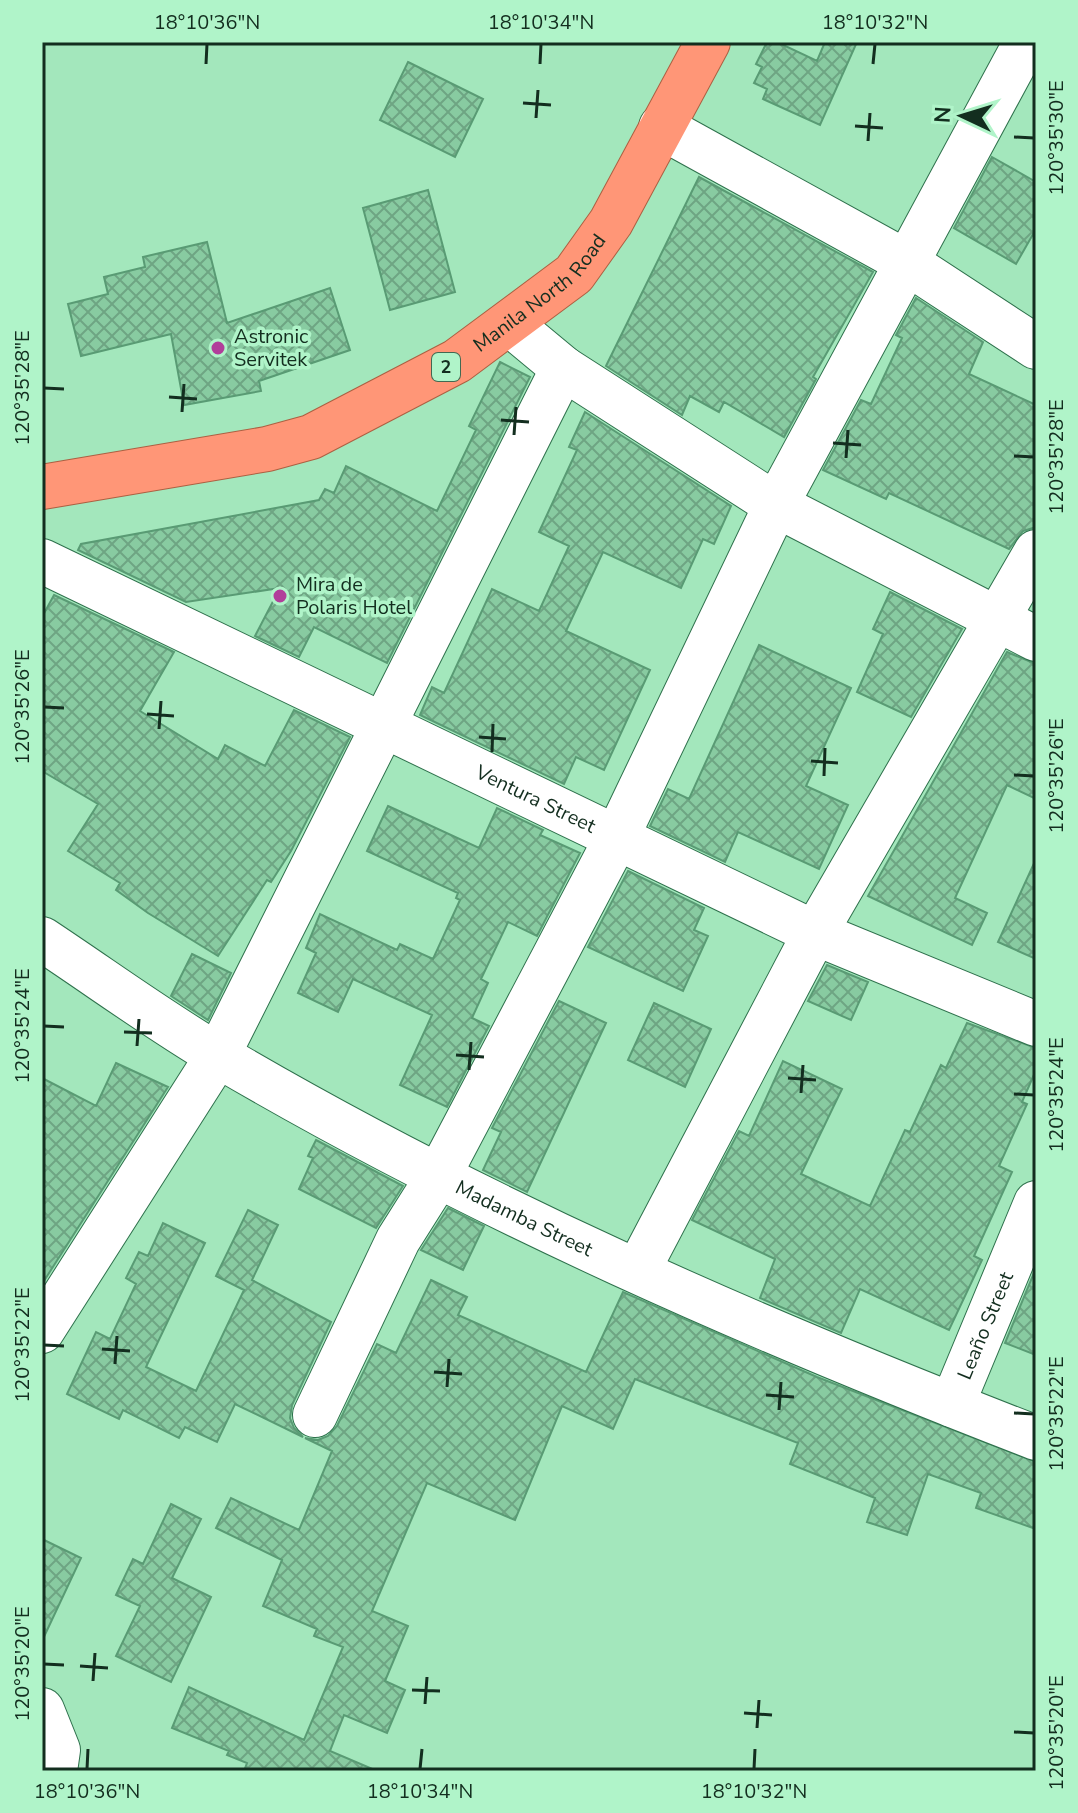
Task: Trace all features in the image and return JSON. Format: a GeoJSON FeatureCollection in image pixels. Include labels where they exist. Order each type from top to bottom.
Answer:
{"type":"FeatureCollection","features":[{"type":"Feature","properties":{"kind":"highway","name":"Manila North Road"},"geometry":{"type":"LineString","coordinates":[[42,487],[267,449],[311,437],[457,361],[574,274],[611,222],[708,42]]}},
{"type":"Feature","properties":{"kind":"street"},"geometry":{"type":"LineString","coordinates":[[315,1415],[398,1240],[439,1175],[616,839],[776,505],[906,262],[1024,69]]}},
{"type":"Feature","properties":{"kind":"street"},"geometry":{"type":"LineString","coordinates":[[661,127],[906,262],[1036,347]]}},
{"type":"Feature","properties":{"kind":"street"},"geometry":{"type":"LineString","coordinates":[[510,324],[563,368],[776,505],[1036,639]]}},
{"type":"Feature","properties":{"kind":"street"},"geometry":{"type":"LineString","coordinates":[[42,1331],[218,1055],[563,368]]}},
{"type":"Feature","properties":{"kind":"street"},"geometry":{"type":"LineString","coordinates":[[638,1270],[815,933],[1036,552]]}},
{"type":"Feature","properties":{"kind":"street","name":"Ventura Street"},"geometry":{"type":"LineString","coordinates":[[42,561],[815,933],[1036,1024]]}},
{"type":"Feature","properties":{"kind":"street","name":"Madamba Street"},"geometry":{"type":"LineString","coordinates":[[42,939],[218,1055],[439,1175],[638,1270],[1036,1438]]}},
{"type":"Feature","properties":{"kind":"street","name":"Leaño Street"},"geometry":{"type":"LineString","coordinates":[[952,1405],[1036,1203]]}},
{"type":"Feature","properties":{"kind":"street"},"geometry":{"type":"LineString","coordinates":[[42,1710],[58,1750],[55,1771]]}},
{"type":"Feature","properties":{"kind":"building"},"geometry":{"type":"Polygon","coordinates":[[[767,42],[777,42],[817,61],[825,42],[857,42],[820,125],[763,99],[767,89],[754,83],[762,67],[756,64],[767,42]]]}},
{"type":"Feature","properties":{"kind":"building"},"geometry":{"type":"Polygon","coordinates":[[[408,62],[483,99],[455,157],[380,120],[408,62]]]}},
{"type":"Feature","properties":{"kind":"building"},"geometry":{"type":"Polygon","coordinates":[[[992,157],[1036,182],[1036,229],[1016,264],[954,228],[992,157]]]}},
{"type":"Feature","properties":{"kind":"building"},"geometry":{"type":"Polygon","coordinates":[[[699,177],[873,272],[813,377],[816,379],[784,437],[724,402],[719,412],[690,396],[682,415],[606,366],[699,177]]]}},
{"type":"Feature","properties":{"kind":"building"},"geometry":{"type":"Polygon","coordinates":[[[428,190],[455,292],[390,310],[363,208],[428,190]]]}},
{"type":"Feature","properties":{"kind":"building"},"geometry":{"type":"Polygon","coordinates":[[[207,242],[227,323],[330,288],[350,350],[259,381],[261,391],[184,405],[171,334],[81,356],[68,304],[108,294],[104,277],[145,267],[143,257],[207,242]]]}},
{"type":"Feature","properties":{"kind":"building"},"geometry":{"type":"Polygon","coordinates":[[[916,298],[983,342],[969,374],[1036,405],[1036,527],[1023,531],[1009,549],[889,493],[886,499],[823,470],[861,400],[871,404],[902,338],[896,335],[916,298]]]}},
{"type":"Feature","properties":{"kind":"building"},"geometry":{"type":"Polygon","coordinates":[[[500,362],[530,377],[387,663],[314,627],[299,657],[255,636],[280,588],[186,602],[78,550],[81,544],[319,500],[325,489],[334,493],[346,466],[437,511],[476,430],[469,426],[500,362]]]}},
{"type":"Feature","properties":{"kind":"building"},"geometry":{"type":"Polygon","coordinates":[[[585,412],[731,506],[714,544],[703,539],[681,588],[603,552],[566,631],[650,670],[604,770],[576,757],[564,784],[420,715],[432,687],[444,693],[492,589],[539,611],[569,546],[539,532],[577,450],[569,447],[585,412]]]}},
{"type":"Feature","properties":{"kind":"building"},"geometry":{"type":"Polygon","coordinates":[[[890,592],[962,629],[911,717],[857,692],[883,634],[873,629],[890,592]]]}},
{"type":"Feature","properties":{"kind":"building"},"geometry":{"type":"Polygon","coordinates":[[[54,595],[174,652],[140,711],[218,759],[225,745],[265,766],[294,710],[350,737],[291,851],[271,882],[267,880],[218,956],[148,913],[116,890],[120,883],[68,851],[98,804],[42,771],[42,617],[54,595]]]}},
{"type":"Feature","properties":{"kind":"building"},"geometry":{"type":"Polygon","coordinates":[[[759,645],[851,688],[806,786],[848,805],[819,869],[738,832],[725,862],[650,826],[668,789],[689,799],[759,645]]]}},
{"type":"Feature","properties":{"kind":"building"},"geometry":{"type":"Polygon","coordinates":[[[1007,652],[1036,664],[1036,799],[1007,785],[955,898],[987,913],[972,945],[868,896],[1007,652]]]}},
{"type":"Feature","properties":{"kind":"building"},"geometry":{"type":"Polygon","coordinates":[[[388,806],[479,848],[497,808],[543,830],[540,835],[580,853],[537,936],[508,922],[481,979],[488,983],[472,1018],[489,1026],[447,1107],[400,1085],[432,1015],[353,979],[338,1012],[298,993],[316,953],[306,948],[320,914],[397,950],[400,944],[433,959],[460,900],[456,898],[458,893],[367,851],[388,806]]]}},
{"type":"Feature","properties":{"kind":"building"},"geometry":{"type":"Polygon","coordinates":[[[1036,859],[1036,959],[998,942],[1036,859]]]}},
{"type":"Feature","properties":{"kind":"building"},"geometry":{"type":"Polygon","coordinates":[[[628,871],[704,908],[694,930],[708,936],[683,991],[588,947],[628,871]]]}},
{"type":"Feature","properties":{"kind":"building"},"geometry":{"type":"Polygon","coordinates":[[[192,954],[231,973],[208,1020],[171,996],[192,954]]]}},
{"type":"Feature","properties":{"kind":"building"},"geometry":{"type":"Polygon","coordinates":[[[827,965],[868,982],[851,1020],[808,1001],[827,965]]]}},
{"type":"Feature","properties":{"kind":"building"},"geometry":{"type":"Polygon","coordinates":[[[559,1001],[606,1023],[527,1192],[483,1170],[501,1132],[492,1128],[559,1001]]]}},
{"type":"Feature","properties":{"kind":"building"},"geometry":{"type":"Polygon","coordinates":[[[654,1003],[711,1029],[685,1087],[628,1060],[654,1003]]]}},
{"type":"Feature","properties":{"kind":"building"},"geometry":{"type":"Polygon","coordinates":[[[967,1023],[1036,1048],[1036,1070],[1022,1102],[1027,1104],[999,1166],[1012,1172],[974,1256],[982,1260],[949,1330],[860,1289],[841,1333],[760,1298],[775,1259],[692,1220],[739,1131],[749,1136],[783,1061],[842,1089],[801,1174],[870,1206],[905,1130],[910,1132],[941,1065],[946,1068],[967,1023]]]}},
{"type":"Feature","properties":{"kind":"building"},"geometry":{"type":"Polygon","coordinates":[[[116,1063],[168,1087],[42,1284],[42,1078],[96,1106],[116,1063]]]}},
{"type":"Feature","properties":{"kind":"building"},"geometry":{"type":"Polygon","coordinates":[[[316,1140],[403,1186],[376,1228],[299,1189],[313,1158],[308,1156],[316,1140]]]}},
{"type":"Feature","properties":{"kind":"building"},"geometry":{"type":"Polygon","coordinates":[[[448,1208],[484,1226],[463,1270],[421,1250],[448,1208]]]}},
{"type":"Feature","properties":{"kind":"building"},"geometry":{"type":"Polygon","coordinates":[[[248,1210],[278,1225],[252,1280],[331,1322],[292,1405],[290,1418],[303,1437],[235,1404],[217,1442],[185,1427],[179,1438],[123,1410],[119,1419],[67,1394],[96,1332],[110,1339],[136,1284],[126,1278],[139,1252],[148,1256],[163,1223],[205,1243],[146,1367],[196,1391],[244,1290],[216,1276],[248,1210]]]}},
{"type":"Feature","properties":{"kind":"building"},"geometry":{"type":"Polygon","coordinates":[[[1036,1268],[1036,1355],[1005,1343],[1036,1268]]]}},
{"type":"Feature","properties":{"kind":"building"},"geometry":{"type":"Polygon","coordinates":[[[431,1280],[467,1297],[458,1315],[586,1372],[623,1292],[817,1377],[1036,1462],[1036,1529],[976,1508],[981,1493],[928,1474],[907,1535],[867,1522],[875,1498],[790,1464],[798,1443],[635,1379],[613,1429],[562,1406],[515,1520],[427,1483],[372,1611],[408,1626],[385,1681],[405,1690],[387,1733],[344,1715],[330,1751],[377,1771],[244,1771],[247,1763],[227,1755],[229,1751],[172,1728],[189,1687],[304,1740],[343,1647],[314,1636],[317,1629],[263,1606],[282,1560],[216,1528],[231,1498],[299,1530],[332,1451],[305,1438],[318,1440],[328,1436],[337,1426],[377,1344],[396,1353],[431,1280]]]}},
{"type":"Feature","properties":{"kind":"building"},"geometry":{"type":"Polygon","coordinates":[[[171,1504],[201,1519],[172,1578],[211,1597],[171,1682],[116,1656],[140,1606],[116,1595],[133,1559],[143,1564],[171,1504]]]}},
{"type":"Feature","properties":{"kind":"building"},"geometry":{"type":"Polygon","coordinates":[[[42,1539],[81,1558],[42,1641],[42,1539]]]}},
{"type":"Feature","properties":{"kind":"place","name":"Astronic Servitek"},"geometry":{"type":"Point","coordinates":[218,348]}},
{"type":"Feature","properties":{"kind":"place","name":"Mira de Polaris Hotel"},"geometry":{"type":"Point","coordinates":[280,596]}}]}
